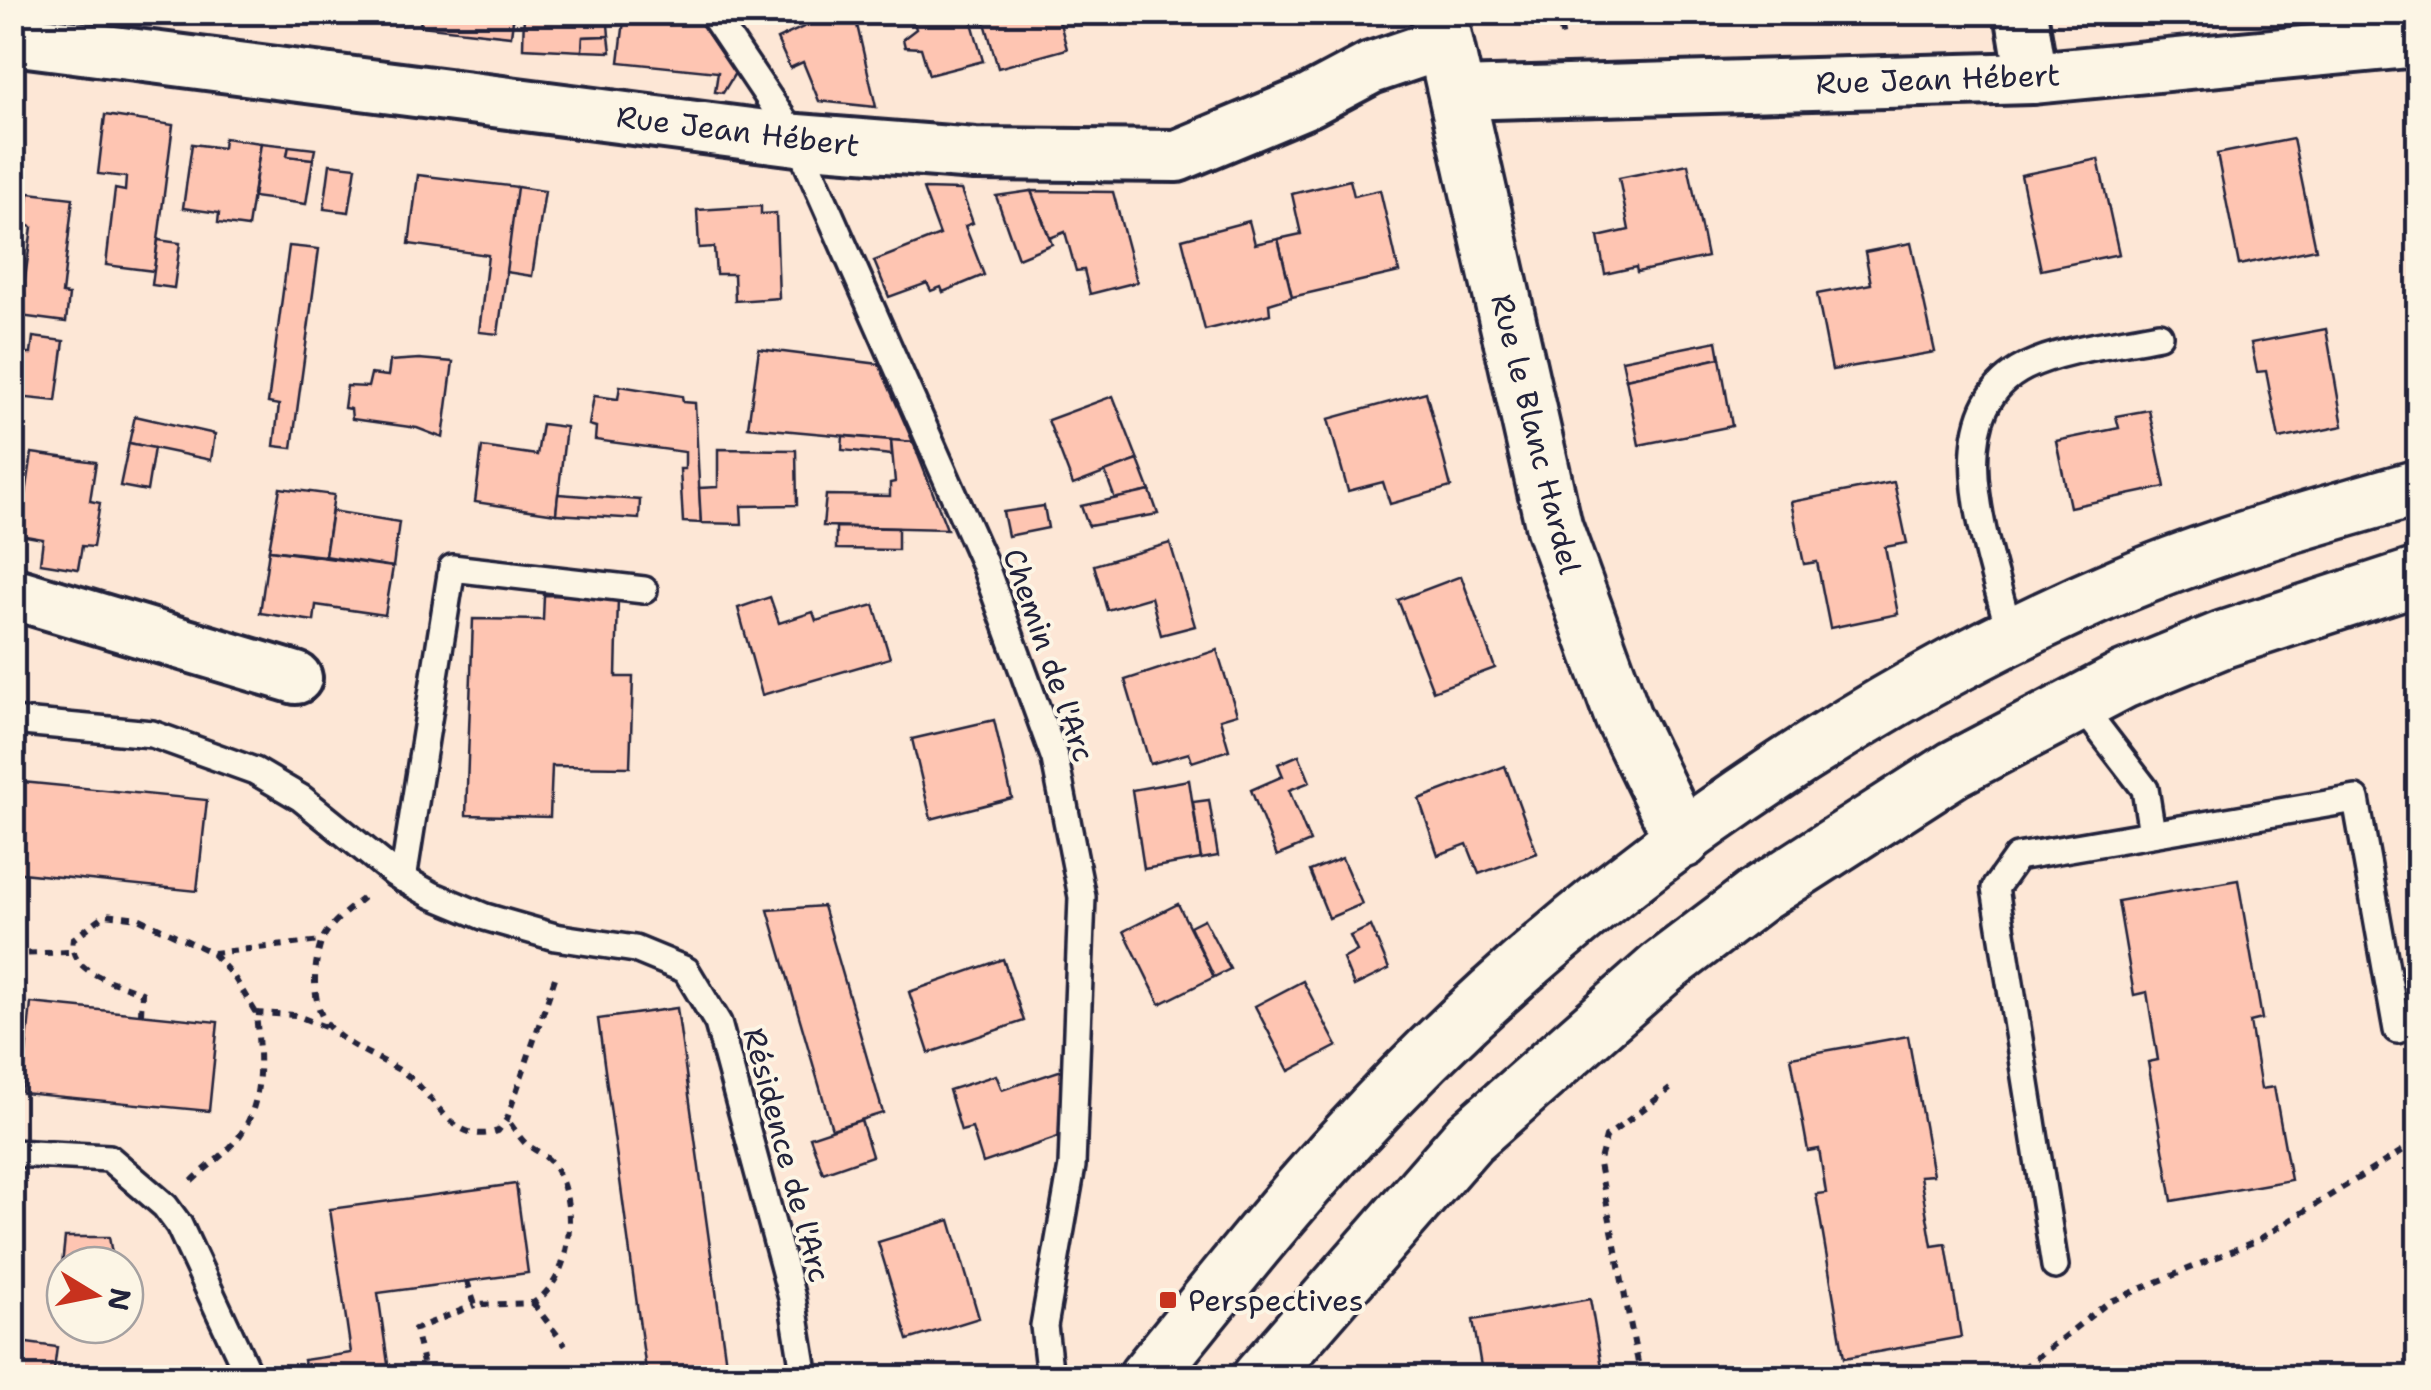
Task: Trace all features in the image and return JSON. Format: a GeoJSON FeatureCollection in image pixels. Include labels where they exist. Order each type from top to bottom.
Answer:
{"type":"FeatureCollection","features":[{"type":"Feature","properties":{"kind":"street"},"geometry":{"type":"LineString","coordinates":[[2021,12],[2032,78]]}},
{"type":"Feature","properties":{"kind":"street","name":"Rue Jean Hébert"},"geometry":{"type":"LineString","coordinates":[[12,40],[797,140],[975,154],[1177,156],[1309,101],[1371,68],[1446,50],[2032,78],[2418,41]]}},
{"type":"Feature","properties":{"kind":"street","name":"Rue le Blanc Hardel"},"geometry":{"type":"LineString","coordinates":[[1446,50],[1554,528],[1623,717],[1683,840]]}},
{"type":"Feature","properties":{"kind":"street"},"geometry":{"type":"LineString","coordinates":[[1146,1378],[1351,1133],[1545,950],[1683,840],[1898,697],[2010,636],[2126,583],[2223,547],[2418,488]]}},
{"type":"Feature","properties":{"kind":"street"},"geometry":{"type":"LineString","coordinates":[[1260,1378],[1468,1138],[1662,968],[1757,896],[1954,769],[2079,703],[2224,639],[2418,576]]}},
{"type":"Feature","properties":{"kind":"street"},"geometry":{"type":"LineString","coordinates":[[12,593],[296,678]]}},
{"type":"Feature","properties":{"kind":"lane","name":"Chemin de l'Arc"},"geometry":{"type":"LineString","coordinates":[[711,12],[797,140],[983,561],[1054,759],[1082,897],[1072,1166],[1044,1326],[1050,1378]]}},
{"type":"Feature","properties":{"kind":"lane"},"geometry":{"type":"LineString","coordinates":[[2010,636],[1973,484],[1976,431],[1995,392],[2023,368],[2159,334]]}},
{"type":"Feature","properties":{"kind":"lane"},"geometry":{"type":"LineString","coordinates":[[399,876],[452,568],[644,590]]}},
{"type":"Feature","properties":{"kind":"lane"},"geometry":{"type":"LineString","coordinates":[[2079,703],[2146,789],[2152,832]]}},
{"type":"Feature","properties":{"kind":"lane","name":"Résidence de l'Arc"},"geometry":{"type":"LineString","coordinates":[[12,721],[152,734],[254,771],[301,798],[399,876],[484,917],[568,939],[635,949],[686,970],[718,1023],[792,1298],[805,1378]]}},
{"type":"Feature","properties":{"kind":"lane"},"geometry":{"type":"LineString","coordinates":[[2055,1266],[1995,888],[2017,857],[2356,799],[2398,1030]]}},
{"type":"Feature","properties":{"kind":"lane"},"geometry":{"type":"LineString","coordinates":[[12,1153],[108,1158],[165,1206],[179,1225],[250,1378]]}},
{"type":"Feature","properties":{"kind":"path"},"geometry":{"type":"LineString","coordinates":[[1558,12],[1564,52]]}},
{"type":"Feature","properties":{"kind":"path"},"geometry":{"type":"LineString","coordinates":[[334,1031],[322,1016],[314,994],[321,942],[360,900],[399,876]]}},
{"type":"Feature","properties":{"kind":"path"},"geometry":{"type":"LineString","coordinates":[[71,952],[73,938],[86,925],[106,914],[124,913],[212,953],[234,977],[256,1013],[262,1070],[253,1108],[233,1144],[165,1206]]}},
{"type":"Feature","properties":{"kind":"path"},"geometry":{"type":"LineString","coordinates":[[256,1013],[295,1015],[334,1031],[410,1077],[455,1127],[483,1136],[498,1132],[507,1119],[568,939]]}},
{"type":"Feature","properties":{"kind":"path"},"geometry":{"type":"LineString","coordinates":[[212,953],[321,942]]}},
{"type":"Feature","properties":{"kind":"path"},"geometry":{"type":"LineString","coordinates":[[12,954],[71,952],[88,970],[142,993],[141,1014]]}},
{"type":"Feature","properties":{"kind":"path"},"geometry":{"type":"LineString","coordinates":[[1641,1378],[1599,1164],[1606,1137],[1670,1089]]}},
{"type":"Feature","properties":{"kind":"path"},"geometry":{"type":"LineString","coordinates":[[423,1363],[414,1329],[475,1305],[533,1303],[542,1298],[558,1272],[570,1223],[560,1178],[551,1162],[526,1144],[507,1119]]}},
{"type":"Feature","properties":{"kind":"path"},"geometry":{"type":"LineString","coordinates":[[2010,1378],[2109,1302],[2258,1240],[2418,1140]]}},
{"type":"Feature","properties":{"kind":"path"},"geometry":{"type":"LineString","coordinates":[[467,1281],[475,1305]]}},
{"type":"Feature","properties":{"kind":"path"},"geometry":{"type":"LineString","coordinates":[[533,1303],[564,1345]]}},
{"type":"Feature","properties":{"kind":"building"},"geometry":{"type":"Polygon","coordinates":[[[340,12],[409,12],[408,22],[340,12]]]}},
{"type":"Feature","properties":{"kind":"building"},"geometry":{"type":"Polygon","coordinates":[[[422,12],[514,12],[511,36],[420,26],[422,12]]]}},
{"type":"Feature","properties":{"kind":"building"},"geometry":{"type":"Polygon","coordinates":[[[524,12],[607,12],[609,36],[583,37],[582,51],[523,48],[524,12]]]}},
{"type":"Feature","properties":{"kind":"building"},"geometry":{"type":"Polygon","coordinates":[[[625,12],[693,12],[735,73],[723,93],[715,92],[718,72],[619,62],[625,12]]]}},
{"type":"Feature","properties":{"kind":"building"},"geometry":{"type":"Polygon","coordinates":[[[836,12],[854,12],[876,107],[819,101],[803,62],[790,68],[777,39],[836,12]]]}},
{"type":"Feature","properties":{"kind":"building"},"geometry":{"type":"Polygon","coordinates":[[[911,12],[969,12],[983,61],[929,75],[921,48],[905,47],[903,39],[916,29],[911,12]]]}},
{"type":"Feature","properties":{"kind":"building"},"geometry":{"type":"Polygon","coordinates":[[[982,12],[1057,12],[1067,49],[998,68],[982,12]]]}},
{"type":"Feature","properties":{"kind":"building"},"geometry":{"type":"Polygon","coordinates":[[[1120,12],[1179,12],[1123,25],[1120,12]]]}},
{"type":"Feature","properties":{"kind":"building"},"geometry":{"type":"Polygon","coordinates":[[[609,36],[611,52],[582,51],[583,37],[609,36]]]}},
{"type":"Feature","properties":{"kind":"building"},"geometry":{"type":"Polygon","coordinates":[[[105,115],[173,125],[154,271],[106,265],[115,189],[125,191],[126,177],[98,174],[105,115]]]}},
{"type":"Feature","properties":{"kind":"building"},"geometry":{"type":"Polygon","coordinates":[[[224,138],[261,143],[248,227],[218,223],[219,213],[183,208],[192,144],[223,148],[224,138]]]}},
{"type":"Feature","properties":{"kind":"building"},"geometry":{"type":"Polygon","coordinates":[[[2293,139],[2316,249],[2239,265],[2217,154],[2293,139]]]}},
{"type":"Feature","properties":{"kind":"building"},"geometry":{"type":"Polygon","coordinates":[[[261,143],[289,146],[287,156],[313,159],[306,204],[253,197],[261,143]]]}},
{"type":"Feature","properties":{"kind":"building"},"geometry":{"type":"Polygon","coordinates":[[[289,146],[315,149],[313,159],[287,156],[289,146]]]}},
{"type":"Feature","properties":{"kind":"building"},"geometry":{"type":"Polygon","coordinates":[[[2098,159],[2119,254],[2041,270],[2021,175],[2098,159]]]}},
{"type":"Feature","properties":{"kind":"building"},"geometry":{"type":"Polygon","coordinates":[[[330,164],[356,167],[349,212],[324,209],[330,164]]]}},
{"type":"Feature","properties":{"kind":"building"},"geometry":{"type":"Polygon","coordinates":[[[1688,164],[1707,257],[1637,272],[1636,267],[1605,274],[1598,237],[1629,230],[1619,178],[1688,164]]]}},
{"type":"Feature","properties":{"kind":"building"},"geometry":{"type":"Polygon","coordinates":[[[418,175],[518,187],[498,334],[479,332],[488,255],[409,244],[418,175]]]}},
{"type":"Feature","properties":{"kind":"building"},"geometry":{"type":"Polygon","coordinates":[[[1350,180],[1354,196],[1380,190],[1399,272],[1292,297],[1278,239],[1301,234],[1292,194],[1350,180]]]}},
{"type":"Feature","properties":{"kind":"building"},"geometry":{"type":"Polygon","coordinates":[[[517,187],[545,191],[532,276],[506,272],[517,187]]]}},
{"type":"Feature","properties":{"kind":"building"},"geometry":{"type":"Polygon","coordinates":[[[923,189],[961,190],[973,223],[965,226],[984,275],[943,292],[941,287],[931,291],[927,283],[889,297],[874,261],[940,235],[923,189]]]}},
{"type":"Feature","properties":{"kind":"building"},"geometry":{"type":"Polygon","coordinates":[[[1031,191],[1113,192],[1137,282],[1090,294],[1084,270],[1076,271],[1065,232],[1050,238],[1031,191]]]}},
{"type":"Feature","properties":{"kind":"building"},"geometry":{"type":"Polygon","coordinates":[[[1031,191],[1052,244],[1018,258],[996,196],[1031,191]]]}},
{"type":"Feature","properties":{"kind":"building"},"geometry":{"type":"Polygon","coordinates":[[[29,193],[73,198],[62,294],[69,295],[66,322],[20,316],[32,227],[25,225],[29,193]]]}},
{"type":"Feature","properties":{"kind":"building"},"geometry":{"type":"Polygon","coordinates":[[[761,206],[761,214],[776,213],[779,298],[735,301],[734,274],[716,274],[714,247],[699,248],[697,210],[761,206]]]}},
{"type":"Feature","properties":{"kind":"building"},"geometry":{"type":"Polygon","coordinates":[[[1249,221],[1255,244],[1278,239],[1292,297],[1269,304],[1270,314],[1205,330],[1182,239],[1249,221]]]}},
{"type":"Feature","properties":{"kind":"building"},"geometry":{"type":"Polygon","coordinates":[[[158,240],[180,243],[174,288],[152,285],[158,240]]]}},
{"type":"Feature","properties":{"kind":"building"},"geometry":{"type":"Polygon","coordinates":[[[1911,243],[1935,352],[1832,370],[1817,294],[1871,284],[1865,252],[1911,243]]]}},
{"type":"Feature","properties":{"kind":"building"},"geometry":{"type":"Polygon","coordinates":[[[289,246],[319,249],[292,448],[274,446],[279,405],[268,403],[289,246]]]}},
{"type":"Feature","properties":{"kind":"building"},"geometry":{"type":"Polygon","coordinates":[[[2326,329],[2343,426],[2279,439],[2266,371],[2257,372],[2251,343],[2326,329]]]}},
{"type":"Feature","properties":{"kind":"building"},"geometry":{"type":"Polygon","coordinates":[[[33,337],[64,341],[56,401],[17,397],[22,354],[31,354],[33,337]]]}},
{"type":"Feature","properties":{"kind":"building"},"geometry":{"type":"Polygon","coordinates":[[[1717,341],[1720,358],[1626,379],[1622,360],[1717,341]]]}},
{"type":"Feature","properties":{"kind":"building"},"geometry":{"type":"Polygon","coordinates":[[[759,349],[879,364],[913,442],[748,427],[759,349]]]}},
{"type":"Feature","properties":{"kind":"building"},"geometry":{"type":"Polygon","coordinates":[[[1720,358],[1732,426],[1639,445],[1626,379],[1720,358]]]}},
{"type":"Feature","properties":{"kind":"building"},"geometry":{"type":"Polygon","coordinates":[[[390,361],[453,362],[443,438],[417,428],[352,419],[351,409],[344,408],[347,386],[368,387],[371,374],[388,376],[390,361]]]}},
{"type":"Feature","properties":{"kind":"building"},"geometry":{"type":"Polygon","coordinates":[[[620,386],[682,396],[683,402],[695,403],[701,523],[683,522],[680,469],[685,469],[685,452],[595,440],[596,427],[589,425],[594,396],[618,399],[620,386]]]}},
{"type":"Feature","properties":{"kind":"building"},"geometry":{"type":"Polygon","coordinates":[[[1426,392],[1451,487],[1390,504],[1383,482],[1348,491],[1328,419],[1426,392]]]}},
{"type":"Feature","properties":{"kind":"building"},"geometry":{"type":"Polygon","coordinates":[[[1113,396],[1138,460],[1073,485],[1048,420],[1113,396]]]}},
{"type":"Feature","properties":{"kind":"building"},"geometry":{"type":"Polygon","coordinates":[[[2149,410],[2165,487],[2070,507],[2056,441],[2119,428],[2116,416],[2149,410]]]}},
{"type":"Feature","properties":{"kind":"building"},"geometry":{"type":"Polygon","coordinates":[[[135,416],[215,434],[211,460],[129,443],[135,416]]]}},
{"type":"Feature","properties":{"kind":"building"},"geometry":{"type":"Polygon","coordinates":[[[542,424],[566,427],[556,514],[475,502],[482,447],[537,455],[542,424]]]}},
{"type":"Feature","properties":{"kind":"building"},"geometry":{"type":"Polygon","coordinates":[[[843,436],[891,440],[892,455],[842,450],[843,436]]]}},
{"type":"Feature","properties":{"kind":"building"},"geometry":{"type":"Polygon","coordinates":[[[891,440],[913,442],[947,529],[823,526],[826,495],[890,496],[890,483],[895,482],[891,440]]]}},
{"type":"Feature","properties":{"kind":"building"},"geometry":{"type":"Polygon","coordinates":[[[129,443],[154,448],[147,491],[120,486],[129,443]]]}},
{"type":"Feature","properties":{"kind":"building"},"geometry":{"type":"Polygon","coordinates":[[[718,449],[796,450],[797,505],[741,506],[742,524],[701,523],[699,488],[718,487],[718,449]]]}},
{"type":"Feature","properties":{"kind":"building"},"geometry":{"type":"Polygon","coordinates":[[[32,453],[96,462],[90,501],[100,503],[93,547],[82,546],[78,569],[40,563],[43,539],[20,535],[32,453]]]}},
{"type":"Feature","properties":{"kind":"building"},"geometry":{"type":"Polygon","coordinates":[[[1138,460],[1150,491],[1115,499],[1105,472],[1138,460]]]}},
{"type":"Feature","properties":{"kind":"building"},"geometry":{"type":"Polygon","coordinates":[[[1894,482],[1907,543],[1885,547],[1898,614],[1830,628],[1817,562],[1804,564],[1791,502],[1894,482]]]}},
{"type":"Feature","properties":{"kind":"building"},"geometry":{"type":"Polygon","coordinates":[[[280,488],[334,495],[325,556],[269,550],[280,488]]]}},
{"type":"Feature","properties":{"kind":"building"},"geometry":{"type":"Polygon","coordinates":[[[1150,491],[1158,514],[1089,526],[1081,506],[1150,491]]]}},
{"type":"Feature","properties":{"kind":"building"},"geometry":{"type":"Polygon","coordinates":[[[558,494],[640,500],[639,519],[556,514],[558,494]]]}},
{"type":"Feature","properties":{"kind":"building"},"geometry":{"type":"Polygon","coordinates":[[[1044,506],[1048,528],[1008,536],[1003,512],[1044,506]]]}},
{"type":"Feature","properties":{"kind":"building"},"geometry":{"type":"Polygon","coordinates":[[[332,511],[399,522],[393,567],[325,556],[332,511]]]}},
{"type":"Feature","properties":{"kind":"building"},"geometry":{"type":"Polygon","coordinates":[[[836,527],[898,528],[898,550],[836,549],[836,527]]]}},
{"type":"Feature","properties":{"kind":"building"},"geometry":{"type":"Polygon","coordinates":[[[1170,543],[1195,626],[1161,635],[1151,597],[1107,610],[1094,565],[1170,543]]]}},
{"type":"Feature","properties":{"kind":"building"},"geometry":{"type":"Polygon","coordinates":[[[269,550],[393,567],[385,615],[316,605],[314,621],[260,613],[269,550]]]}},
{"type":"Feature","properties":{"kind":"building"},"geometry":{"type":"Polygon","coordinates":[[[1461,576],[1495,668],[1433,691],[1398,600],[1461,576]]]}},
{"type":"Feature","properties":{"kind":"building"},"geometry":{"type":"Polygon","coordinates":[[[544,595],[618,597],[616,677],[633,677],[630,767],[552,766],[550,817],[466,815],[473,619],[543,620],[544,595]]]}},
{"type":"Feature","properties":{"kind":"building"},"geometry":{"type":"Polygon","coordinates":[[[770,597],[779,623],[813,612],[816,621],[874,605],[890,658],[762,695],[738,608],[770,597]]]}},
{"type":"Feature","properties":{"kind":"building"},"geometry":{"type":"Polygon","coordinates":[[[1217,650],[1237,714],[1220,719],[1229,750],[1192,762],[1189,753],[1150,764],[1125,680],[1217,650]]]}},
{"type":"Feature","properties":{"kind":"building"},"geometry":{"type":"Polygon","coordinates":[[[994,720],[1012,798],[931,819],[912,739],[994,720]]]}},
{"type":"Feature","properties":{"kind":"building"},"geometry":{"type":"Polygon","coordinates":[[[1299,755],[1310,782],[1289,790],[1310,842],[1277,856],[1251,790],[1283,776],[1278,764],[1299,755]]]}},
{"type":"Feature","properties":{"kind":"building"},"geometry":{"type":"Polygon","coordinates":[[[1505,766],[1537,853],[1479,874],[1467,844],[1438,855],[1419,799],[1505,766]]]}},
{"type":"Feature","properties":{"kind":"building"},"geometry":{"type":"Polygon","coordinates":[[[1189,780],[1201,859],[1144,869],[1132,790],[1189,780]]]}},
{"type":"Feature","properties":{"kind":"building"},"geometry":{"type":"Polygon","coordinates":[[[12,781],[207,800],[197,891],[12,872],[12,781]]]}},
{"type":"Feature","properties":{"kind":"building"},"geometry":{"type":"Polygon","coordinates":[[[1209,800],[1218,856],[1201,859],[1193,802],[1209,800]]]}},
{"type":"Feature","properties":{"kind":"building"},"geometry":{"type":"Polygon","coordinates":[[[1342,858],[1362,904],[1329,918],[1310,871],[1342,858]]]}},
{"type":"Feature","properties":{"kind":"building"},"geometry":{"type":"Polygon","coordinates":[[[2238,880],[2262,1019],[2250,1022],[2261,1089],[2274,1087],[2291,1180],[2172,1201],[2148,1062],[2158,1060],[2147,992],[2134,995],[2118,901],[2238,880]]]}},
{"type":"Feature","properties":{"kind":"building"},"geometry":{"type":"Polygon","coordinates":[[[1178,904],[1214,977],[1160,1004],[1124,931],[1178,904]]]}},
{"type":"Feature","properties":{"kind":"building"},"geometry":{"type":"Polygon","coordinates":[[[823,906],[883,1113],[832,1129],[768,910],[823,906]]]}},
{"type":"Feature","properties":{"kind":"building"},"geometry":{"type":"Polygon","coordinates":[[[1204,919],[1230,969],[1214,977],[1190,926],[1204,919]]]}},
{"type":"Feature","properties":{"kind":"building"},"geometry":{"type":"Polygon","coordinates":[[[1371,926],[1389,969],[1354,986],[1343,959],[1357,951],[1350,936],[1371,926]]]}},
{"type":"Feature","properties":{"kind":"building"},"geometry":{"type":"Polygon","coordinates":[[[1003,959],[1024,1021],[929,1053],[909,992],[1003,959]]]}},
{"type":"Feature","properties":{"kind":"building"},"geometry":{"type":"Polygon","coordinates":[[[1303,981],[1337,1046],[1289,1071],[1255,1006],[1303,981]]]}},
{"type":"Feature","properties":{"kind":"building"},"geometry":{"type":"Polygon","coordinates":[[[31,1003],[218,1022],[209,1111],[22,1093],[31,1003]]]}},
{"type":"Feature","properties":{"kind":"building"},"geometry":{"type":"Polygon","coordinates":[[[677,1008],[728,1378],[647,1378],[598,1019],[677,1008]]]}},
{"type":"Feature","properties":{"kind":"building"},"geometry":{"type":"Polygon","coordinates":[[[1908,1036],[1933,1175],[1920,1176],[1932,1246],[1946,1244],[1961,1337],[1844,1358],[1816,1194],[1826,1193],[1819,1149],[1808,1151],[1791,1057],[1908,1036]]]}},
{"type":"Feature","properties":{"kind":"building"},"geometry":{"type":"Polygon","coordinates":[[[1062,1070],[1061,1136],[983,1163],[972,1128],[961,1131],[949,1090],[996,1075],[1002,1090],[1062,1070]]]}},
{"type":"Feature","properties":{"kind":"building"},"geometry":{"type":"Polygon","coordinates":[[[861,1120],[872,1156],[823,1173],[810,1137],[861,1120]]]}},
{"type":"Feature","properties":{"kind":"building"},"geometry":{"type":"Polygon","coordinates":[[[516,1184],[528,1273],[378,1293],[390,1378],[307,1378],[304,1360],[351,1353],[330,1209],[516,1184]]]}},
{"type":"Feature","properties":{"kind":"building"},"geometry":{"type":"Polygon","coordinates":[[[950,1220],[979,1318],[908,1340],[878,1242],[950,1220]]]}},
{"type":"Feature","properties":{"kind":"building"},"geometry":{"type":"Polygon","coordinates":[[[65,1237],[109,1237],[110,1245],[64,1245],[65,1237]]]}},
{"type":"Feature","properties":{"kind":"building"},"geometry":{"type":"Polygon","coordinates":[[[1590,1299],[1604,1378],[1483,1378],[1473,1320],[1590,1299]]]}},
{"type":"Feature","properties":{"kind":"building"},"geometry":{"type":"Polygon","coordinates":[[[12,1341],[57,1347],[53,1378],[12,1378],[12,1341]]]}},
{"type":"Feature","properties":{"kind":"place","name":"Perspectives"},"geometry":{"type":"Point","coordinates":[1168,1300]}}]}
